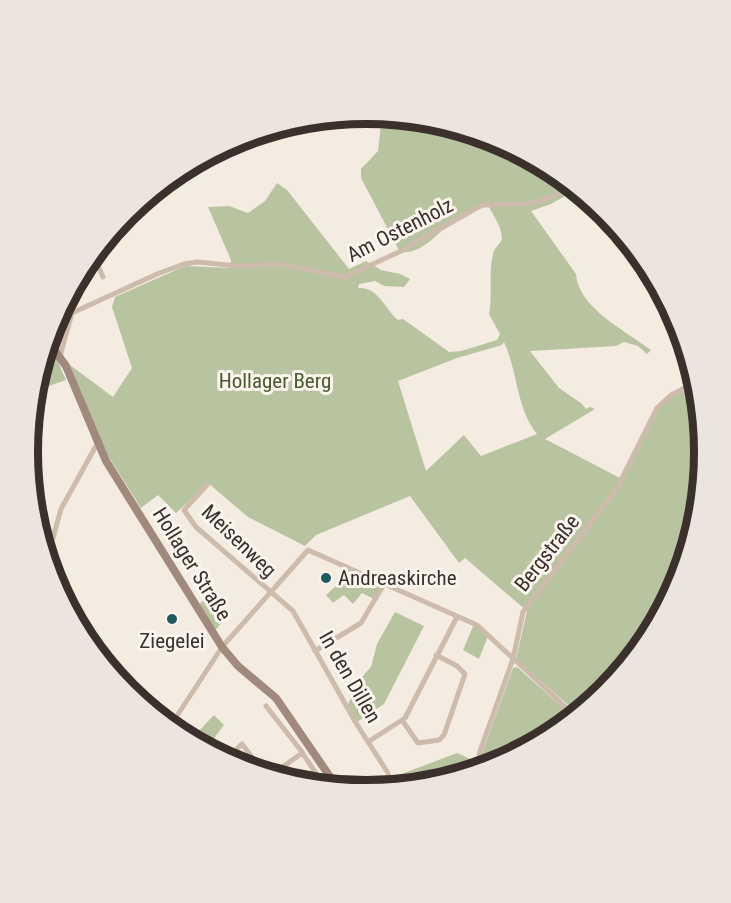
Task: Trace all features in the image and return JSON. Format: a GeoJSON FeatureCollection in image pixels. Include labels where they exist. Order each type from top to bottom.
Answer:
{"type":"FeatureCollection","features":[{"type":"Feature","properties":{"kind":"main road","name":"Hollager Straße"},"geometry":{"type":"LineString","coordinates":[[54,349],[60,356],[97,444],[222,647],[238,666],[276,698],[331,778]]}},
{"type":"Feature","properties":{"kind":"street","name":"Am Ostenholz"},"geometry":{"type":"LineString","coordinates":[[72,313],[184,264],[278,264],[345,277],[401,251],[482,205],[526,204],[544,200],[565,191]]}},
{"type":"Feature","properties":{"kind":"street"},"geometry":{"type":"LineString","coordinates":[[97,263],[103,277]]}},
{"type":"Feature","properties":{"kind":"street"},"geometry":{"type":"LineString","coordinates":[[60,356],[72,313],[70,308]]}},
{"type":"Feature","properties":{"kind":"street","name":"Bergstraße"},"geometry":{"type":"LineString","coordinates":[[479,759],[513,659],[523,612],[616,490],[657,408],[687,387]]}},
{"type":"Feature","properties":{"kind":"street"},"geometry":{"type":"LineString","coordinates":[[682,389],[690,402]]}},
{"type":"Feature","properties":{"kind":"street"},"geometry":{"type":"LineString","coordinates":[[51,544],[61,509],[97,444]]}},
{"type":"Feature","properties":{"kind":"street","name":"Meisenweg"},"geometry":{"type":"LineString","coordinates":[[207,485],[184,510],[189,518],[270,593]]}},
{"type":"Feature","properties":{"kind":"street"},"geometry":{"type":"LineString","coordinates":[[175,719],[222,647],[308,550],[477,625],[568,709]]}},
{"type":"Feature","properties":{"kind":"street"},"geometry":{"type":"LineString","coordinates":[[315,651],[362,623],[384,584]]}},
{"type":"Feature","properties":{"kind":"street","name":"In den Dillen"},"geometry":{"type":"LineString","coordinates":[[270,593],[293,611],[389,779]]}},
{"type":"Feature","properties":{"kind":"street"},"geometry":{"type":"LineString","coordinates":[[368,742],[402,720],[457,616]]}},
{"type":"Feature","properties":{"kind":"street"},"geometry":{"type":"LineString","coordinates":[[402,720],[418,743],[439,740],[444,735],[465,674],[457,666],[436,655]]}},
{"type":"Feature","properties":{"kind":"street"},"geometry":{"type":"LineString","coordinates":[[266,706],[318,776]]}},
{"type":"Feature","properties":{"kind":"street"},"geometry":{"type":"LineString","coordinates":[[233,752],[242,744],[254,760]]}},
{"type":"Feature","properties":{"kind":"street"},"geometry":{"type":"LineString","coordinates":[[281,768],[310,747]]}},
{"type":"Feature","properties":{"kind":"green space","name":"Hollager Berg"},"geometry":{"type":"Polygon","coordinates":[[[381,124],[408,126],[450,135],[491,148],[530,167],[549,180],[554,186],[556,185],[569,194],[551,204],[531,211],[576,274],[585,298],[605,318],[651,350],[647,354],[638,346],[624,342],[616,346],[530,351],[559,388],[586,409],[590,407],[595,409],[545,439],[622,479],[657,408],[682,389],[690,402],[694,452],[691,494],[682,536],[669,577],[650,616],[626,651],[612,668],[571,707],[516,659],[527,611],[465,558],[459,563],[410,496],[316,535],[305,546],[248,517],[208,483],[176,513],[158,495],[141,508],[103,448],[70,365],[113,397],[132,368],[112,307],[115,297],[185,266],[231,268],[231,260],[208,207],[229,206],[248,213],[265,201],[277,183],[287,190],[349,269],[366,261],[381,270],[400,274],[410,279],[404,287],[384,286],[375,281],[359,284],[358,288],[365,288],[376,294],[398,320],[403,319],[449,352],[461,351],[497,340],[500,334],[489,314],[491,269],[494,252],[502,234],[487,204],[452,222],[421,248],[400,252],[361,178],[361,169],[378,151],[381,124]],[[504,342],[502,345],[457,358],[398,381],[426,471],[464,435],[481,456],[537,434],[530,424],[504,342]]]}},
{"type":"Feature","properties":{"kind":"green space"},"geometry":{"type":"Polygon","coordinates":[[[53,352],[54,353],[66,380],[44,388],[53,352]]]}},
{"type":"Feature","properties":{"kind":"green space"},"geometry":{"type":"Polygon","coordinates":[[[345,568],[384,584],[376,600],[362,593],[353,604],[344,595],[333,603],[326,595],[337,585],[345,568]]]}},
{"type":"Feature","properties":{"kind":"green space"},"geometry":{"type":"Polygon","coordinates":[[[206,597],[225,619],[213,633],[197,607],[206,597]]]}},
{"type":"Feature","properties":{"kind":"green space"},"geometry":{"type":"Polygon","coordinates":[[[395,612],[424,626],[384,704],[357,722],[348,705],[357,682],[371,667],[377,644],[395,612]]]}},
{"type":"Feature","properties":{"kind":"green space"},"geometry":{"type":"Polygon","coordinates":[[[474,624],[488,636],[479,659],[463,650],[474,624]]]}},
{"type":"Feature","properties":{"kind":"green space"},"geometry":{"type":"Polygon","coordinates":[[[517,667],[566,711],[529,736],[482,758],[482,753],[513,668],[517,667]]]}},
{"type":"Feature","properties":{"kind":"green space"},"geometry":{"type":"Polygon","coordinates":[[[214,715],[224,725],[211,741],[197,733],[214,715]]]}},
{"type":"Feature","properties":{"kind":"green space"},"geometry":{"type":"Polygon","coordinates":[[[457,753],[474,761],[429,773],[391,778],[457,753]]]}},
{"type":"Feature","properties":{"kind":"place","name":"Andreaskirche"},"geometry":{"type":"Point","coordinates":[326,578]}},
{"type":"Feature","properties":{"kind":"place","name":"Ziegelei"},"geometry":{"type":"Point","coordinates":[172,619]}}]}
